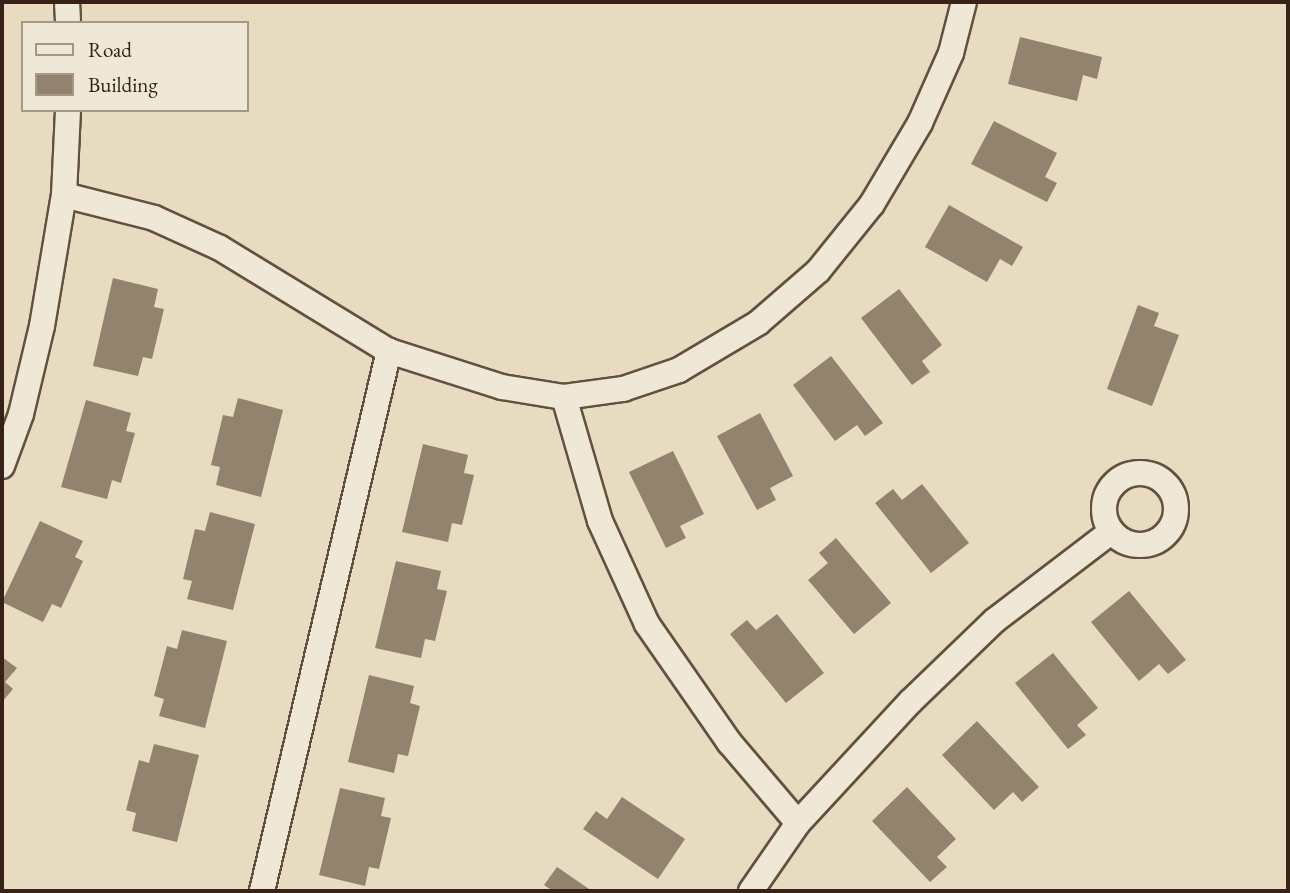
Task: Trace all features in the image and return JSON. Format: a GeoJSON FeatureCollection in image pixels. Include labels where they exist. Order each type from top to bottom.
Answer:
{"type":"FeatureCollection","features":[{"type":"Feature","properties":{"kind":"street"},"geometry":{"type":"LineString","coordinates":[[67,2],[68,21]]}},
{"type":"Feature","properties":{"kind":"street"},"geometry":{"type":"LineString","coordinates":[[64,195],[154,218],[220,248],[389,351],[502,387],[564,397],[623,389],[679,370],[758,323],[818,271],[872,204],[920,122],[951,53],[964,2]]}},
{"type":"Feature","properties":{"kind":"street"},"geometry":{"type":"LineString","coordinates":[[2,466],[21,414],[42,326],[64,195],[68,112]]}},
{"type":"Feature","properties":{"kind":"street"},"geometry":{"type":"LineString","coordinates":[[262,891],[389,351]]}},
{"type":"Feature","properties":{"kind":"street"},"geometry":{"type":"LineString","coordinates":[[564,397],[600,521],[648,624],[729,742],[798,824]]}},
{"type":"Feature","properties":{"kind":"street"},"geometry":{"type":"LineString","coordinates":[[751,891],[798,824],[911,701],[994,621],[1111,532]]}},
{"type":"Feature","properties":{"kind":"building"},"geometry":{"type":"Polygon","coordinates":[[[1020,37],[1102,57],[1097,79],[1083,75],[1077,101],[1008,84],[1020,37]]]}},
{"type":"Feature","properties":{"kind":"building"},"geometry":{"type":"Polygon","coordinates":[[[994,121],[1057,153],[1045,177],[1057,183],[1047,202],[971,164],[994,121]]]}},
{"type":"Feature","properties":{"kind":"building"},"geometry":{"type":"Polygon","coordinates":[[[949,205],[1023,247],[1012,266],[1000,259],[987,282],[925,247],[949,205]]]}},
{"type":"Feature","properties":{"kind":"building"},"geometry":{"type":"Polygon","coordinates":[[[113,278],[158,289],[154,307],[164,309],[152,359],[143,357],[138,376],[93,366],[113,278]]]}},
{"type":"Feature","properties":{"kind":"building"},"geometry":{"type":"Polygon","coordinates":[[[899,289],[942,345],[922,361],[930,372],[912,385],[861,318],[899,289]]]}},
{"type":"Feature","properties":{"kind":"building"},"geometry":{"type":"Polygon","coordinates":[[[1138,305],[1159,313],[1154,326],[1179,335],[1152,406],[1107,389],[1138,305]]]}},
{"type":"Feature","properties":{"kind":"building"},"geometry":{"type":"Polygon","coordinates":[[[831,356],[883,423],[865,436],[857,425],[835,441],[793,385],[831,356]]]}},
{"type":"Feature","properties":{"kind":"building"},"geometry":{"type":"Polygon","coordinates":[[[238,398],[283,410],[261,497],[216,485],[220,467],[211,465],[223,415],[233,417],[238,398]]]}},
{"type":"Feature","properties":{"kind":"building"},"geometry":{"type":"Polygon","coordinates":[[[86,400],[131,413],[126,431],[135,433],[121,483],[112,480],[107,499],[61,487],[86,400]]]}},
{"type":"Feature","properties":{"kind":"building"},"geometry":{"type":"Polygon","coordinates":[[[760,413],[793,476],[770,488],[776,500],[757,510],[717,436],[760,413]]]}},
{"type":"Feature","properties":{"kind":"building"},"geometry":{"type":"Polygon","coordinates":[[[423,444],[468,455],[464,473],[474,475],[462,525],[452,523],[448,542],[402,532],[423,444]]]}},
{"type":"Feature","properties":{"kind":"building"},"geometry":{"type":"Polygon","coordinates":[[[673,451],[704,514],[680,526],[686,538],[666,548],[629,472],[673,451]]]}},
{"type":"Feature","properties":{"kind":"building"},"geometry":{"type":"Polygon","coordinates":[[[922,484],[969,543],[931,573],[875,503],[893,489],[902,500],[922,484]]]}},
{"type":"Feature","properties":{"kind":"building"},"geometry":{"type":"Polygon","coordinates":[[[210,512],[255,524],[233,610],[187,599],[192,581],[183,579],[195,529],[205,531],[210,512]]]}},
{"type":"Feature","properties":{"kind":"building"},"geometry":{"type":"Polygon","coordinates":[[[40,521],[83,541],[75,557],[83,561],[61,608],[52,604],[43,622],[2,602],[40,521]]]}},
{"type":"Feature","properties":{"kind":"building"},"geometry":{"type":"Polygon","coordinates":[[[836,538],[891,603],[854,634],[808,580],[828,563],[819,553],[836,538]]]}},
{"type":"Feature","properties":{"kind":"building"},"geometry":{"type":"Polygon","coordinates":[[[396,561],[441,571],[437,589],[447,591],[435,641],[425,639],[421,658],[375,648],[396,561]]]}},
{"type":"Feature","properties":{"kind":"building"},"geometry":{"type":"Polygon","coordinates":[[[1129,591],[1186,660],[1168,674],[1159,664],[1139,681],[1091,622],[1129,591]]]}},
{"type":"Feature","properties":{"kind":"building"},"geometry":{"type":"Polygon","coordinates":[[[777,614],[824,673],[786,703],[730,634],[747,620],[756,630],[777,614]]]}},
{"type":"Feature","properties":{"kind":"building"},"geometry":{"type":"Polygon","coordinates":[[[182,630],[227,641],[205,728],[159,716],[164,699],[154,696],[167,646],[177,649],[182,630]]]}},
{"type":"Feature","properties":{"kind":"building"},"geometry":{"type":"Polygon","coordinates":[[[1053,653],[1098,708],[1077,725],[1086,735],[1068,749],[1015,683],[1053,653]]]}},
{"type":"Feature","properties":{"kind":"building"},"geometry":{"type":"Polygon","coordinates":[[[2,657],[17,668],[5,682],[13,689],[2,702],[2,657]]]}},
{"type":"Feature","properties":{"kind":"building"},"geometry":{"type":"Polygon","coordinates":[[[369,675],[414,686],[410,703],[420,706],[408,756],[398,754],[394,773],[348,762],[369,675]]]}},
{"type":"Feature","properties":{"kind":"building"},"geometry":{"type":"Polygon","coordinates":[[[977,721],[1039,787],[1022,802],[1013,792],[994,810],[942,755],[977,721]]]}},
{"type":"Feature","properties":{"kind":"building"},"geometry":{"type":"Polygon","coordinates":[[[154,744],[199,755],[177,842],[132,831],[136,813],[126,810],[139,760],[149,763],[154,744]]]}},
{"type":"Feature","properties":{"kind":"building"},"geometry":{"type":"Polygon","coordinates":[[[907,787],[956,839],[937,857],[947,867],[930,882],[872,821],[907,787]]]}},
{"type":"Feature","properties":{"kind":"building"},"geometry":{"type":"Polygon","coordinates":[[[340,788],[385,798],[381,816],[391,818],[379,869],[369,867],[365,886],[319,875],[340,788]]]}},
{"type":"Feature","properties":{"kind":"building"},"geometry":{"type":"Polygon","coordinates":[[[622,797],[685,839],[658,879],[583,829],[596,811],[607,819],[622,797]]]}},
{"type":"Feature","properties":{"kind":"building"},"geometry":{"type":"Polygon","coordinates":[[[557,867],[592,891],[553,891],[544,885],[557,867]]]}}]}
